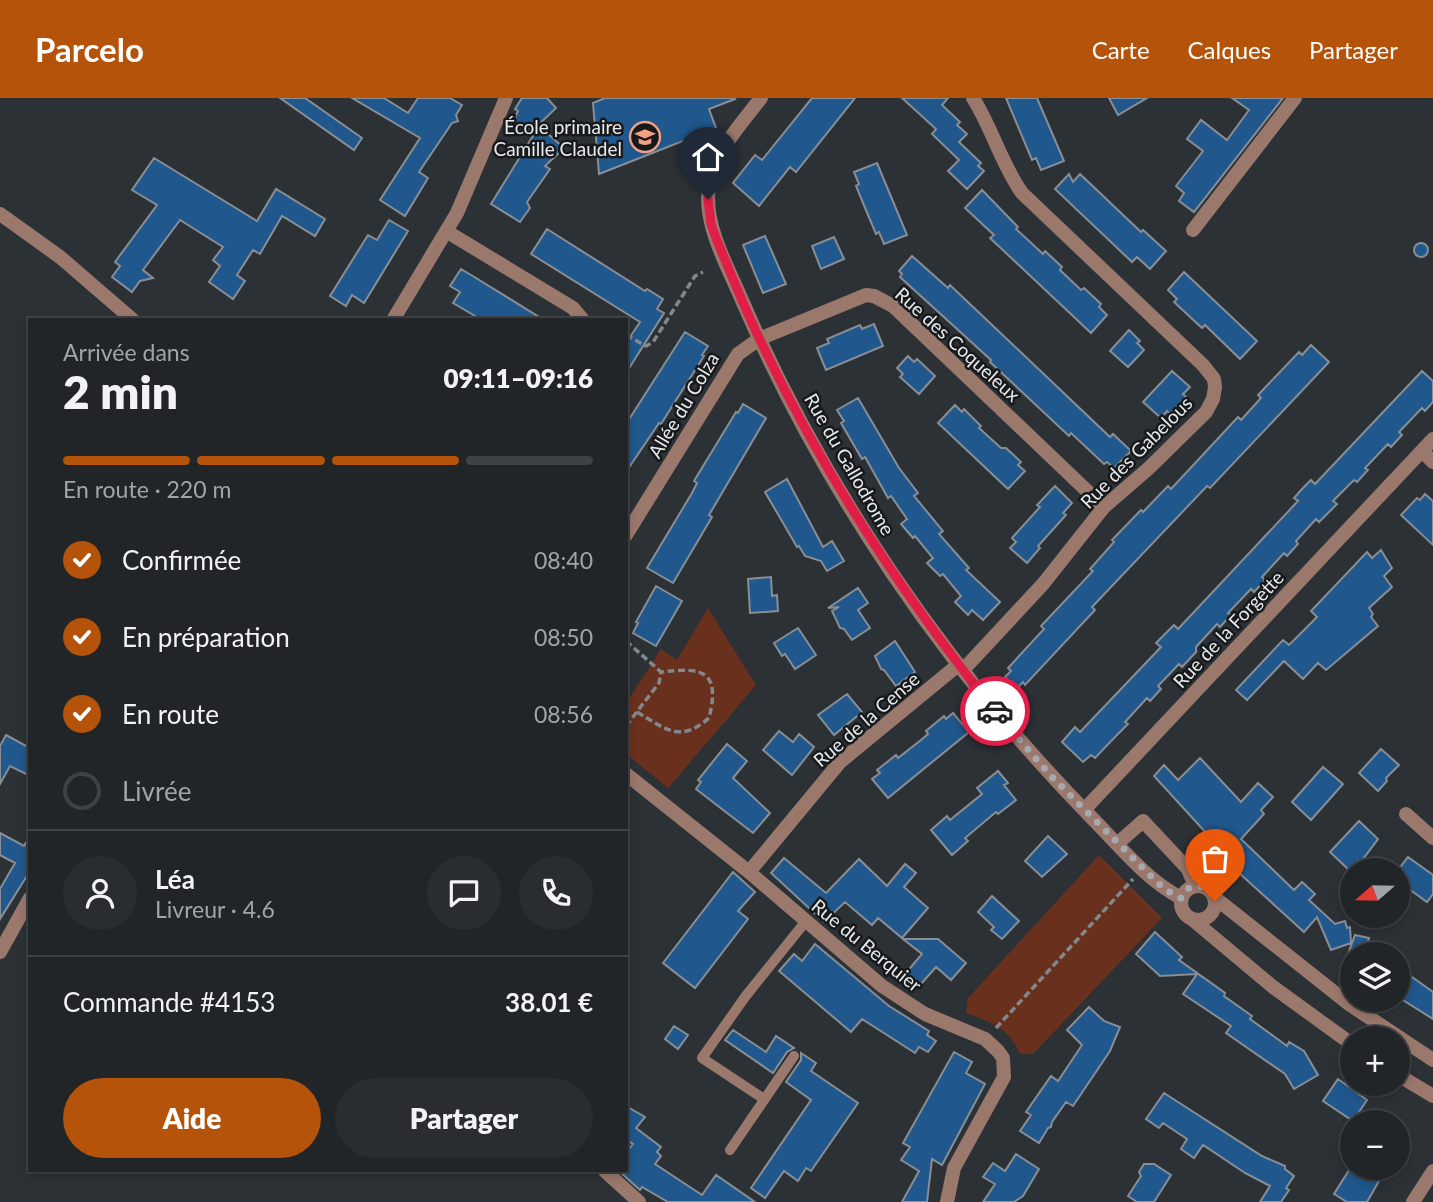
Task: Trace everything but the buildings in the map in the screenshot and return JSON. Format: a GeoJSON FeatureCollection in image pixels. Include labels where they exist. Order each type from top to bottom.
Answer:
{"type":"FeatureCollection","features":[{"type":"Feature","properties":{"kind":"street"},"geometry":{"type":"LineString","coordinates":[[394,318],[446,231],[475,175],[506,98]]}},
{"type":"Feature","properties":{"kind":"street","name":"Rue du Gallodrome"},"geometry":{"type":"LineString","coordinates":[[761,98],[731,136],[716,161],[711,174],[708,199],[716,238],[759,339],[851,508],[913,604],[1028,750],[1084,810]]}},
{"type":"Feature","properties":{"kind":"street","name":"Rue des Gabelous"},"geometry":{"type":"LineString","coordinates":[[961,667],[1043,584],[1104,506],[1162,456],[1206,412],[1215,393],[1213,379],[1203,365],[1030,203],[1007,171],[973,98]]}},
{"type":"Feature","properties":{"kind":"street"},"geometry":{"type":"LineString","coordinates":[[1193,230],[1295,98]]}},
{"type":"Feature","properties":{"kind":"street"},"geometry":{"type":"LineString","coordinates":[[0,214],[60,257],[131,318]]}},
{"type":"Feature","properties":{"kind":"street"},"geometry":{"type":"LineString","coordinates":[[446,231],[573,308],[581,318]]}},
{"type":"Feature","properties":{"kind":"street","name":"Rue des Coqueleux"},"geometry":{"type":"LineString","coordinates":[[759,339],[859,297],[874,296],[883,300],[894,306],[1104,506]]}},
{"type":"Feature","properties":{"kind":"street","name":"Allée du Colza"},"geometry":{"type":"LineString","coordinates":[[628,532],[735,357],[759,339]]}},
{"type":"Feature","properties":{"kind":"street","name":"Rue de la Forgette"},"geometry":{"type":"LineString","coordinates":[[1084,810],[1433,439]]}},
{"type":"Feature","properties":{"kind":"street"},"geometry":{"type":"LineString","coordinates":[[1422,451],[1433,462]]}},
{"type":"Feature","properties":{"kind":"street","name":"Rue de la Cense"},"geometry":{"type":"LineString","coordinates":[[750,872],[834,768],[961,667]]}},
{"type":"Feature","properties":{"kind":"street","name":"Rue du Berquier"},"geometry":{"type":"LineString","coordinates":[[628,776],[750,872],[867,975],[925,1014],[985,1039]]}},
{"type":"Feature","properties":{"kind":"street"},"geometry":{"type":"LineString","coordinates":[[1084,810],[1164,889],[1181,898]]}},
{"type":"Feature","properties":{"kind":"street"},"geometry":{"type":"LineString","coordinates":[[1406,814],[1433,838]]}},
{"type":"Feature","properties":{"kind":"street"},"geometry":{"type":"LineString","coordinates":[[1118,844],[1143,821],[1188,869],[1195,886]]}},
{"type":"Feature","properties":{"kind":"street"},"geometry":{"type":"LineString","coordinates":[[1340,1036],[1273,987],[1182,910],[1181,898],[1186,890],[1195,886],[1206,888],[1349,1004],[1433,1060]]}},
{"type":"Feature","properties":{"kind":"street"},"geometry":{"type":"LineString","coordinates":[[1193,920],[1202,920],[1211,915],[1215,907],[1214,897]]}},
{"type":"Feature","properties":{"kind":"street"},"geometry":{"type":"LineString","coordinates":[[0,952],[28,902]]}},
{"type":"Feature","properties":{"kind":"street"},"geometry":{"type":"LineString","coordinates":[[947,1202],[954,1168],[1004,1077],[1003,1058],[985,1039]]}},
{"type":"Feature","properties":{"kind":"street"},"geometry":{"type":"LineString","coordinates":[[1410,1082],[1433,1096]]}},
{"type":"Feature","properties":{"kind":"street"},"geometry":{"type":"LineString","coordinates":[[1413,1202],[1433,1171]]}},
{"type":"Feature","properties":{"kind":"street"},"geometry":{"type":"LineString","coordinates":[[606,1172],[639,1202]]}},
{"type":"Feature","properties":{"kind":"lane"},"geometry":{"type":"LineString","coordinates":[[764,1099],[702,1058],[745,996],[806,921]]}},
{"type":"Feature","properties":{"kind":"lane"},"geometry":{"type":"LineString","coordinates":[[730,1150],[794,1056]]}},
{"type":"Feature","properties":{"kind":"path"},"geometry":{"type":"LineString","coordinates":[[628,336],[646,346],[653,342],[695,276],[703,272]]}},
{"type":"Feature","properties":{"kind":"path"},"geometry":{"type":"LineString","coordinates":[[628,643],[661,672],[698,670],[706,675],[713,692],[709,718],[695,730],[684,733],[666,729],[637,712]]}},
{"type":"Feature","properties":{"kind":"path"},"geometry":{"type":"LineString","coordinates":[[628,723],[659,683],[661,672]]}},
{"type":"Feature","properties":{"kind":"path"},"geometry":{"type":"LineString","coordinates":[[985,1039],[1142,869]]}},
{"type":"Feature","properties":{"kind":"shaded area"},"geometry":{"type":"Polygon","coordinates":[[[708,608],[756,685],[668,788],[628,756],[628,700],[661,649],[677,660],[708,608]]]}},
{"type":"Feature","properties":{"kind":"shaded area"},"geometry":{"type":"Polygon","coordinates":[[[1099,855],[1162,918],[1033,1054],[1020,1054],[1005,1032],[966,1013],[968,998],[1099,855]]]}},
{"type":"Feature","properties":{"kind":"way so far"},"geometry":{"type":"LineString","coordinates":[[995,711],[1051,776],[1164,889],[1181,898],[1189,888],[1201,886],[1209,890],[1215,901]]}},
{"type":"Feature","properties":{"kind":"place","name":"École primaire Camille Claudel"},"geometry":{"type":"Point","coordinates":[645,137]}},
{"type":"Feature","properties":{"kind":"route"},"geometry":{"type":"LineString","coordinates":[[708,199],[716,238],[759,339],[828,470],[913,604],[995,711]]}}]}
